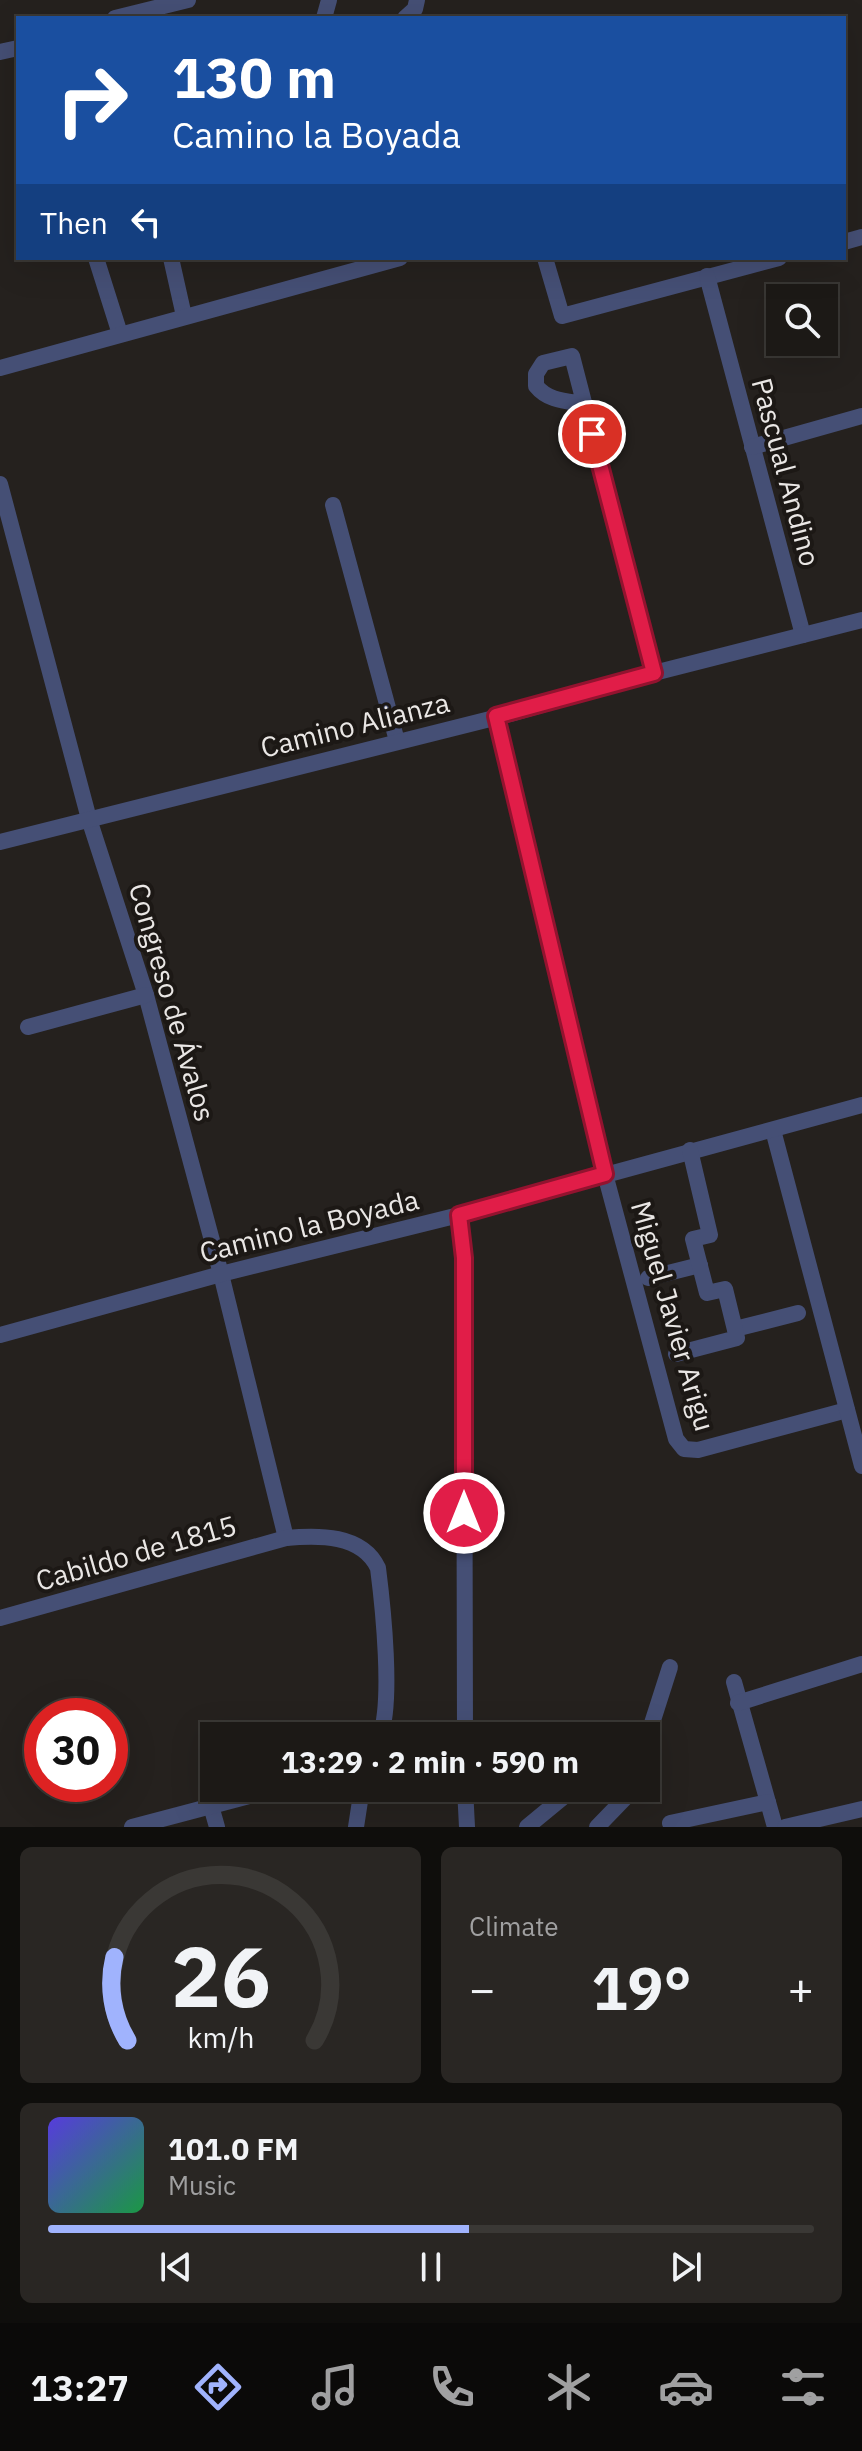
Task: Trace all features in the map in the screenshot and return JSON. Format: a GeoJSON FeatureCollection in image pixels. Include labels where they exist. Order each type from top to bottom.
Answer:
{"type":"FeatureCollection","features":[{"type":"Feature","properties":{"kind":"street"},"geometry":{"type":"LineString","coordinates":[[120,11],[188,0]]}},
{"type":"Feature","properties":{"kind":"street"},"geometry":{"type":"LineString","coordinates":[[97,260],[120,334]]}},
{"type":"Feature","properties":{"kind":"street"},"geometry":{"type":"LineString","coordinates":[[171,260],[184,316]]}},
{"type":"Feature","properties":{"kind":"street"},"geometry":{"type":"LineString","coordinates":[[546,260],[562,316],[771,260]]}},
{"type":"Feature","properties":{"kind":"street"},"geometry":{"type":"LineString","coordinates":[[0,368],[363,262]]}},
{"type":"Feature","properties":{"kind":"street","name":"Pascual Andino"},"geometry":{"type":"LineString","coordinates":[[707,276],[803,635]]}},
{"type":"Feature","properties":{"kind":"street"},"geometry":{"type":"LineString","coordinates":[[584,404],[543,394],[536,386],[536,374],[543,363],[572,356],[654,673]]}},
{"type":"Feature","properties":{"kind":"street"},"geometry":{"type":"LineString","coordinates":[[752,447],[862,416]]}},
{"type":"Feature","properties":{"kind":"street","name":"Congreso de Ávalos"},"geometry":{"type":"LineString","coordinates":[[0,484],[89,819],[146,995],[221,1274],[286,1538]]}},
{"type":"Feature","properties":{"kind":"street"},"geometry":{"type":"LineString","coordinates":[[333,505],[397,741]]}},
{"type":"Feature","properties":{"kind":"street","name":"Camino Alianza"},"geometry":{"type":"LineString","coordinates":[[0,842],[862,620]]}},
{"type":"Feature","properties":{"kind":"street","name":"Miguel Javier Arigu"},"geometry":{"type":"LineString","coordinates":[[496,716],[605,1174],[676,1439],[684,1449],[698,1450],[847,1410]]}},
{"type":"Feature","properties":{"kind":"street"},"geometry":{"type":"LineString","coordinates":[[28,1027],[146,995]]}},
{"type":"Feature","properties":{"kind":"street","name":"Camino la Boyada"},"geometry":{"type":"LineString","coordinates":[[0,1335],[862,1105]]}},
{"type":"Feature","properties":{"kind":"street"},"geometry":{"type":"LineString","coordinates":[[773,1130],[861,1460]]}},
{"type":"Feature","properties":{"kind":"street"},"geometry":{"type":"LineString","coordinates":[[676,1354],[737,1338],[725,1289],[707,1293],[693,1239],[710,1235],[690,1150]]}},
{"type":"Feature","properties":{"kind":"street"},"geometry":{"type":"LineString","coordinates":[[459,1215],[464,1258],[465,1722]]}},
{"type":"Feature","properties":{"kind":"street"},"geometry":{"type":"LineString","coordinates":[[648,1278],[700,1265]]}},
{"type":"Feature","properties":{"kind":"street"},"geometry":{"type":"LineString","coordinates":[[735,1329],[798,1313]]}},
{"type":"Feature","properties":{"kind":"street","name":"Cabildo de 1815"},"geometry":{"type":"LineString","coordinates":[[0,1618],[286,1538],[317,1536],[346,1541],[370,1556],[378,1568],[386,1695],[384,1722]]}},
{"type":"Feature","properties":{"kind":"street"},"geometry":{"type":"LineString","coordinates":[[738,1703],[862,1664]]}},
{"type":"Feature","properties":{"kind":"street"},"geometry":{"type":"LineString","coordinates":[[652,1722],[670,1667]]}},
{"type":"Feature","properties":{"kind":"street"},"geometry":{"type":"LineString","coordinates":[[734,1682],[775,1827]]}},
{"type":"Feature","properties":{"kind":"street"},"geometry":{"type":"LineString","coordinates":[[132,1827],[226,1802]]}},
{"type":"Feature","properties":{"kind":"street"},"geometry":{"type":"LineString","coordinates":[[356,1827],[360,1802]]}},
{"type":"Feature","properties":{"kind":"street"},"geometry":{"type":"LineString","coordinates":[[466,1802],[467,1827]]}},
{"type":"Feature","properties":{"kind":"street"},"geometry":{"type":"LineString","coordinates":[[527,1827],[557,1802]]}},
{"type":"Feature","properties":{"kind":"street"},"geometry":{"type":"LineString","coordinates":[[597,1827],[621,1802]]}},
{"type":"Feature","properties":{"kind":"street"},"geometry":{"type":"LineString","coordinates":[[670,1823],[768,1802]]}},
{"type":"Feature","properties":{"kind":"street"},"geometry":{"type":"LineString","coordinates":[[211,1806],[217,1827]]}},
{"type":"Feature","properties":{"kind":"street"},"geometry":{"type":"LineString","coordinates":[[785,1827],[862,1809]]}},
{"type":"Feature","properties":{"kind":"route"},"geometry":{"type":"LineString","coordinates":[[464,1513],[464,1258],[459,1215],[605,1174],[496,716],[654,673],[592,434]]}}]}
